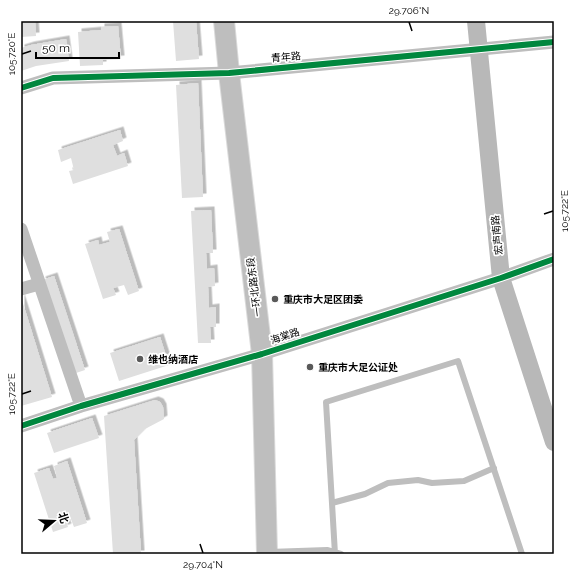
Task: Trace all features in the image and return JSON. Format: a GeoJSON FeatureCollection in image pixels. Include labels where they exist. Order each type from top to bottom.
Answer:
{"type":"FeatureCollection","features":[{"type":"Feature","properties":{"kind":"main road","name":"一环北路东段"},"geometry":{"type":"LineString","coordinates":[[224,21],[228,73],[262,354],[267,553]]}},
{"type":"Feature","properties":{"kind":"street","name":"宏声南路"},"geometry":{"type":"LineString","coordinates":[[476,21],[501,278],[554,439]]}},
{"type":"Feature","properties":{"kind":"street","name":"青年路"},"geometry":{"type":"LineString","coordinates":[[21,88],[53,78],[228,73],[554,42]]}},
{"type":"Feature","properties":{"kind":"street"},"geometry":{"type":"LineString","coordinates":[[21,230],[81,406]]}},
{"type":"Feature","properties":{"kind":"street","name":"海棠路"},"geometry":{"type":"LineString","coordinates":[[21,426],[81,406],[262,354],[501,278],[554,259]]}},
{"type":"Feature","properties":{"kind":"street"},"geometry":{"type":"LineString","coordinates":[[21,289],[39,284]]}},
{"type":"Feature","properties":{"kind":"lane"},"geometry":{"type":"LineString","coordinates":[[267,553],[327,550],[337,553],[332,503],[326,402],[458,361],[522,554]]}},
{"type":"Feature","properties":{"kind":"lane"},"geometry":{"type":"LineString","coordinates":[[332,503],[365,494],[388,483],[418,480],[432,483],[464,481],[494,468]]}},
{"type":"Feature","properties":{"kind":"building"},"geometry":{"type":"Polygon","coordinates":[[[21,21],[35,21],[36,36],[21,37],[21,21]]]}},
{"type":"Feature","properties":{"kind":"building"},"geometry":{"type":"Polygon","coordinates":[[[173,21],[196,21],[199,59],[176,61],[173,21]]]}},
{"type":"Feature","properties":{"kind":"building"},"geometry":{"type":"Polygon","coordinates":[[[118,26],[121,59],[103,60],[103,65],[80,66],[78,32],[101,30],[101,27],[118,26]]]}},
{"type":"Feature","properties":{"kind":"building"},"geometry":{"type":"Polygon","coordinates":[[[66,39],[69,61],[36,66],[21,71],[21,48],[66,39]]]}},
{"type":"Feature","properties":{"kind":"building"},"geometry":{"type":"Polygon","coordinates":[[[198,83],[203,197],[182,198],[176,85],[198,83]]]}},
{"type":"Feature","properties":{"kind":"building"},"geometry":{"type":"Polygon","coordinates":[[[120,130],[123,141],[113,145],[117,156],[124,153],[128,166],[73,184],[69,171],[74,170],[71,158],[61,162],[58,150],[120,130]]]}},
{"type":"Feature","properties":{"kind":"building"},"geometry":{"type":"Polygon","coordinates":[[[211,210],[213,253],[206,253],[207,269],[214,268],[215,286],[208,287],[209,308],[216,307],[216,327],[210,327],[211,343],[198,343],[191,211],[211,210]]]}},
{"type":"Feature","properties":{"kind":"building"},"geometry":{"type":"Polygon","coordinates":[[[119,229],[139,291],[128,295],[124,285],[113,288],[116,295],[103,299],[85,244],[98,240],[99,245],[110,242],[107,232],[119,229]]]}},
{"type":"Feature","properties":{"kind":"building"},"geometry":{"type":"Polygon","coordinates":[[[54,276],[85,370],[73,374],[42,280],[54,276]]]}},
{"type":"Feature","properties":{"kind":"building"},"geometry":{"type":"Polygon","coordinates":[[[21,297],[52,397],[21,406],[21,297]]]}},
{"type":"Feature","properties":{"kind":"building","name":"维也纳酒店"},"geometry":{"type":"Polygon","coordinates":[[[160,337],[169,365],[119,381],[110,353],[160,337]]]}},
{"type":"Feature","properties":{"kind":"building"},"geometry":{"type":"Polygon","coordinates":[[[155,400],[160,402],[163,407],[164,419],[145,429],[134,440],[141,554],[113,554],[104,416],[155,400]]]}},
{"type":"Feature","properties":{"kind":"building"},"geometry":{"type":"Polygon","coordinates":[[[92,418],[99,438],[54,453],[47,433],[92,418]]]}},
{"type":"Feature","properties":{"kind":"building"},"geometry":{"type":"Polygon","coordinates":[[[67,461],[87,523],[74,527],[69,514],[64,515],[68,527],[53,532],[34,473],[49,468],[53,479],[57,478],[54,466],[67,461]]]}},
{"type":"Feature","properties":{"kind":"cycle path"},"geometry":{"type":"LineString","coordinates":[[21,88],[53,78],[229,73],[554,42]]}},
{"type":"Feature","properties":{"kind":"cycle path"},"geometry":{"type":"LineString","coordinates":[[21,426],[81,406],[262,354],[501,278],[554,259]]}},
{"type":"Feature","properties":{"kind":"place","name":"重庆市大足区团委"},"geometry":{"type":"Point","coordinates":[275,299]}},
{"type":"Feature","properties":{"kind":"place","name":"维也纳酒店"},"geometry":{"type":"Point","coordinates":[140,359]}},
{"type":"Feature","properties":{"kind":"place","name":"重庆市大足公证处"},"geometry":{"type":"Point","coordinates":[310,367]}}]}
